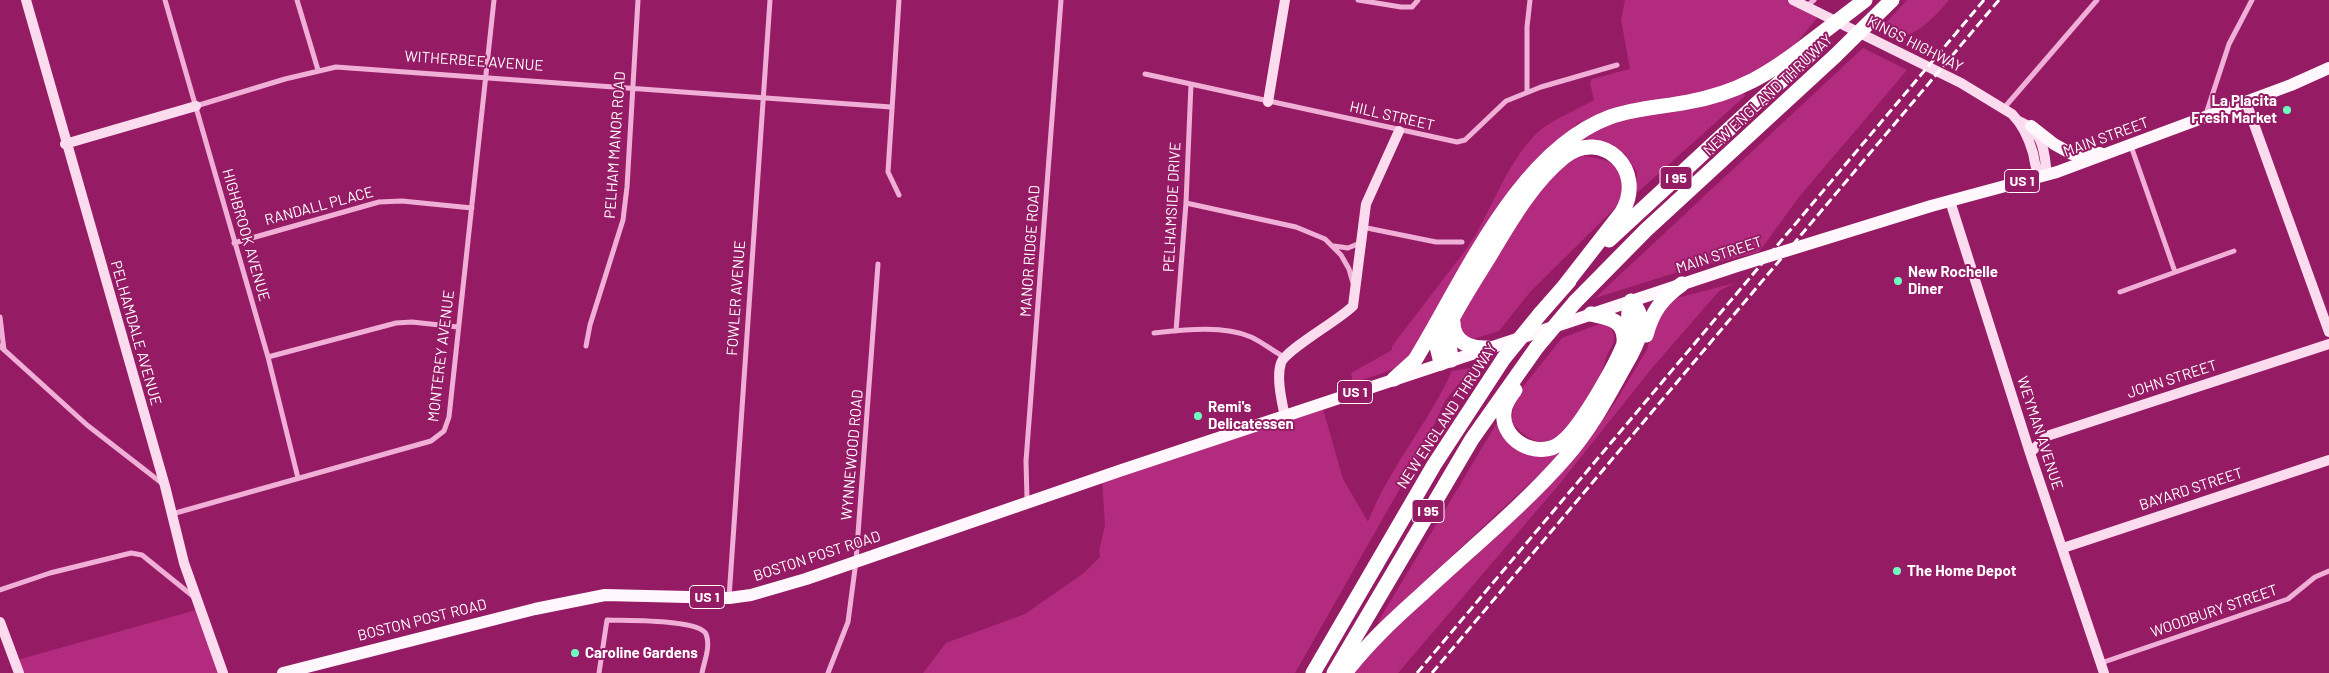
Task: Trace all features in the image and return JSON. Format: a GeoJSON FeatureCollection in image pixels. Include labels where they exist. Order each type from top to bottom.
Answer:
{"type":"FeatureCollection","features":[{"type":"Feature","properties":{"kind":"highway"},"geometry":{"type":"LineString","coordinates":[[1394,379],[1415,360],[1508,205],[1533,174],[1571,138],[1597,123],[1622,113],[1703,99],[1743,87],[1813,45],[1865,0]]}},
{"type":"Feature","properties":{"kind":"highway","name":"NEW ENGLAND THRUWAY"},"geometry":{"type":"LineString","coordinates":[[1334,673],[1472,439],[1534,351],[1575,302],[1646,230],[1835,56],[1892,0]]}},
{"type":"Feature","properties":{"kind":"highway","name":"NEW ENGLAND THRUWAY"},"geometry":{"type":"LineString","coordinates":[[1313,673],[1434,465],[1504,358],[1562,289],[1636,214],[1813,45]]}},
{"type":"Feature","properties":{"kind":"highway"},"geometry":{"type":"LineString","coordinates":[[1446,362],[1448,333],[1456,310],[1507,226],[1541,181],[1571,152],[1588,147],[1600,148],[1614,155],[1625,167],[1630,184],[1629,198],[1622,212],[1562,289]]}},
{"type":"Feature","properties":{"kind":"highway"},"geometry":{"type":"LineString","coordinates":[[1346,673],[1382,630],[1558,465],[1588,428],[1641,347],[1656,309],[1666,296],[1682,284]]}},
{"type":"Feature","properties":{"kind":"highway"},"geometry":{"type":"LineString","coordinates":[[1611,392],[1636,345],[1641,331],[1640,312],[1631,301]]}},
{"type":"Feature","properties":{"kind":"highway"},"geometry":{"type":"LineString","coordinates":[[1534,351],[1523,378],[1505,407],[1505,420],[1509,432],[1520,444],[1540,451],[1556,446],[1569,436],[1622,349],[1628,334],[1631,301]]}},
{"type":"Feature","properties":{"kind":"highway"},"geometry":{"type":"LineString","coordinates":[[1456,310],[1453,326],[1458,339],[1468,346],[1488,348]]}},
{"type":"Feature","properties":{"kind":"highway"},"geometry":{"type":"LineString","coordinates":[[1591,314],[1610,318],[1619,324],[1624,335],[1622,349]]}},
{"type":"Feature","properties":{"kind":"highway"},"geometry":{"type":"LineString","coordinates":[[1440,316],[1435,334],[1446,362]]}},
{"type":"Feature","properties":{"kind":"main road","name":"MAIN STREET"},"geometry":{"type":"LineString","coordinates":[[1119,472],[1682,284],[1950,201],[2040,176],[2131,146],[2291,86],[2329,68]]}},
{"type":"Feature","properties":{"kind":"main road"},"geometry":{"type":"LineString","coordinates":[[2031,126],[2054,144],[2072,154],[2112,152]]}},
{"type":"Feature","properties":{"kind":"main road","name":"BOSTON POST ROAD"},"geometry":{"type":"LineString","coordinates":[[283,673],[535,608],[605,595],[729,598],[750,594],[806,579],[1119,472]]}},
{"type":"Feature","properties":{"kind":"street","name":"PELHAMDALE AVENUE"},"geometry":{"type":"LineString","coordinates":[[26,0],[65,144],[196,598],[223,673]]}},
{"type":"Feature","properties":{"kind":"street","name":"HIGHBROOK AVENUE"},"geometry":{"type":"LineString","coordinates":[[165,0],[268,357],[298,478]]}},
{"type":"Feature","properties":{"kind":"street"},"geometry":{"type":"LineString","coordinates":[[298,0],[318,70]]}},
{"type":"Feature","properties":{"kind":"street","name":"MONTEREY AVENUE"},"geometry":{"type":"LineString","coordinates":[[172,514],[431,441],[444,431],[449,417],[494,0]]}},
{"type":"Feature","properties":{"kind":"street","name":"PELHAM MANOR ROAD"},"geometry":{"type":"LineString","coordinates":[[586,346],[590,325],[623,220],[627,187],[638,0]]}},
{"type":"Feature","properties":{"kind":"street","name":"FOWLER AVENUE"},"geometry":{"type":"LineString","coordinates":[[729,598],[770,0]]}},
{"type":"Feature","properties":{"kind":"street"},"geometry":{"type":"LineString","coordinates":[[899,0],[888,172],[899,195]]}},
{"type":"Feature","properties":{"kind":"street","name":"MANOR RIDGE ROAD"},"geometry":{"type":"LineString","coordinates":[[1030,503],[1027,500],[1026,461],[1061,0]]}},
{"type":"Feature","properties":{"kind":"street"},"geometry":{"type":"LineString","coordinates":[[1268,102],[1285,0]]}},
{"type":"Feature","properties":{"kind":"street"},"geometry":{"type":"LineString","coordinates":[[1358,0],[1401,7],[1412,7],[1418,0]]}},
{"type":"Feature","properties":{"kind":"street"},"geometry":{"type":"LineString","coordinates":[[1527,92],[1527,27],[1530,0]]}},
{"type":"Feature","properties":{"kind":"street","name":"KINGS HIGHWAY"},"geometry":{"type":"LineString","coordinates":[[1793,0],[1810,3],[1952,79],[2004,108],[2019,121],[2031,126]]}},
{"type":"Feature","properties":{"kind":"street"},"geometry":{"type":"LineString","coordinates":[[2004,108],[2097,0]]}},
{"type":"Feature","properties":{"kind":"street"},"geometry":{"type":"LineString","coordinates":[[2206,117],[2213,89],[2229,44],[2252,0]]}},
{"type":"Feature","properties":{"kind":"street","name":"HILL STREET"},"geometry":{"type":"LineString","coordinates":[[1145,74],[1399,131],[1457,142],[1465,140],[1493,111],[1506,101],[1527,92],[1617,65]]}},
{"type":"Feature","properties":{"kind":"street","name":"WITHERBEE AVENUE"},"geometry":{"type":"LineString","coordinates":[[65,144],[318,70],[336,67],[485,76],[892,107]]}},
{"type":"Feature","properties":{"kind":"street","name":"PELHAMSIDE DRIVE"},"geometry":{"type":"LineString","coordinates":[[1176,331],[1186,203],[1191,84]]}},
{"type":"Feature","properties":{"kind":"street"},"geometry":{"type":"LineString","coordinates":[[2246,102],[2329,332]]}},
{"type":"Feature","properties":{"kind":"street","name":"KINGS HIGHWAY"},"geometry":{"type":"LineString","coordinates":[[2019,121],[2030,142],[2036,171],[2040,176]]}},
{"type":"Feature","properties":{"kind":"street"},"geometry":{"type":"LineString","coordinates":[[2031,126],[2041,138],[2045,155],[2046,167],[2040,176]]}},
{"type":"Feature","properties":{"kind":"street"},"geometry":{"type":"LineString","coordinates":[[1285,417],[1280,371],[1284,357],[1343,316],[1352,306],[1356,293],[1361,227],[1369,198],[1399,131]]}},
{"type":"Feature","properties":{"kind":"street"},"geometry":{"type":"LineString","coordinates":[[2131,146],[2175,272]]}},
{"type":"Feature","properties":{"kind":"street","name":"RANDALL PLACE"},"geometry":{"type":"LineString","coordinates":[[234,243],[379,202],[402,201],[472,208]]}},
{"type":"Feature","properties":{"kind":"street","name":"WEYMAN AVENUE"},"geometry":{"type":"LineString","coordinates":[[1950,201],[2030,453],[2102,668]]}},
{"type":"Feature","properties":{"kind":"street"},"geometry":{"type":"LineString","coordinates":[[1186,203],[1296,228],[1325,239],[1334,246],[1350,269],[1356,293]]}},
{"type":"Feature","properties":{"kind":"street"},"geometry":{"type":"LineString","coordinates":[[1361,227],[1436,242],[1462,242]]}},
{"type":"Feature","properties":{"kind":"street"},"geometry":{"type":"LineString","coordinates":[[1334,246],[1348,248],[1360,243]]}},
{"type":"Feature","properties":{"kind":"street"},"geometry":{"type":"LineString","coordinates":[[2120,292],[2234,251]]}},
{"type":"Feature","properties":{"kind":"street","name":"WYNNEWOOD ROAD"},"geometry":{"type":"LineString","coordinates":[[828,673],[848,622],[856,561],[878,264]]}},
{"type":"Feature","properties":{"kind":"street"},"geometry":{"type":"LineString","coordinates":[[0,318],[2,348],[87,425],[165,486]]}},
{"type":"Feature","properties":{"kind":"street"},"geometry":{"type":"LineString","coordinates":[[268,357],[396,323],[412,322],[458,327]]}},
{"type":"Feature","properties":{"kind":"street"},"geometry":{"type":"LineString","coordinates":[[1154,333],[1176,331],[1237,333],[1251,337],[1284,357]]}},
{"type":"Feature","properties":{"kind":"street","name":"JOHN STREET"},"geometry":{"type":"LineString","coordinates":[[2030,453],[2047,436],[2329,344]]}},
{"type":"Feature","properties":{"kind":"street","name":"BAYARD STREET"},"geometry":{"type":"LineString","coordinates":[[2063,548],[2329,460]]}},
{"type":"Feature","properties":{"kind":"street"},"geometry":{"type":"LineString","coordinates":[[0,590],[50,573],[131,553],[142,556],[196,598]]}},
{"type":"Feature","properties":{"kind":"street","name":"WOODBURY STREET"},"geometry":{"type":"LineString","coordinates":[[2102,668],[2288,599],[2315,577],[2329,571]]}},
{"type":"Feature","properties":{"kind":"street"},"geometry":{"type":"LineString","coordinates":[[599,673],[607,620],[686,624],[701,628],[706,635],[708,648],[702,673]]}},
{"type":"Feature","properties":{"kind":"street"},"geometry":{"type":"LineString","coordinates":[[0,622],[4,643],[19,673]]}},
{"type":"Feature","properties":{"kind":"shaded area"},"geometry":{"type":"Polygon","coordinates":[[[1625,0],[1788,0],[1817,18],[1784,58],[1738,84],[1683,98],[1623,105],[1578,123],[1542,154],[1509,191],[1403,366],[1353,383],[1351,373],[1392,350],[1392,346],[1465,251],[1483,221],[1506,175],[1525,146],[1549,124],[1594,100],[1590,83],[1592,79],[1630,69],[1621,20],[1625,0]]]}},
{"type":"Feature","properties":{"kind":"shaded area"},"geometry":{"type":"Polygon","coordinates":[[[1907,0],[1949,0],[1933,18],[1919,29],[1904,35],[1897,35],[1884,25],[1907,0]]]}},
{"type":"Feature","properties":{"kind":"shaded area"},"geometry":{"type":"Polygon","coordinates":[[[1863,48],[1907,70],[1799,197],[1759,252],[1681,271],[1595,298],[1863,48]]]}},
{"type":"Feature","properties":{"kind":"shaded area"},"geometry":{"type":"Polygon","coordinates":[[[1744,93],[1745,96],[1638,192],[1636,190],[1637,172],[1625,154],[1601,142],[1573,144],[1628,114],[1744,93]]]}},
{"type":"Feature","properties":{"kind":"shaded area"},"geometry":{"type":"Polygon","coordinates":[[[1574,156],[1598,158],[1616,167],[1622,174],[1624,183],[1622,194],[1616,207],[1530,292],[1499,331],[1470,340],[1458,328],[1462,315],[1480,280],[1533,199],[1574,156]]]}},
{"type":"Feature","properties":{"kind":"shaded area"},"geometry":{"type":"Polygon","coordinates":[[[1735,283],[1719,291],[1652,368],[1557,487],[1398,673],[1352,673],[1379,642],[1577,456],[1614,404],[1647,350],[1654,323],[1673,299],[1735,283]]]}},
{"type":"Feature","properties":{"kind":"shaded area"},"geometry":{"type":"Polygon","coordinates":[[[1602,323],[1612,331],[1614,336],[1613,345],[1599,379],[1569,424],[1554,438],[1543,442],[1533,440],[1519,431],[1512,423],[1513,406],[1522,388],[1562,338],[1602,323]]]}},
{"type":"Feature","properties":{"kind":"shaded area"},"geometry":{"type":"Polygon","coordinates":[[[1471,368],[1445,401],[1424,446],[1295,673],[923,673],[946,643],[1025,614],[1084,573],[1100,557],[1099,551],[1105,525],[1102,480],[1323,409],[1343,479],[1368,522],[1397,464],[1432,409],[1452,371],[1471,368]]]}},
{"type":"Feature","properties":{"kind":"shaded area"},"geometry":{"type":"Polygon","coordinates":[[[1498,421],[1502,433],[1560,455],[1380,623],[1378,622],[1498,421]]]}},
{"type":"Feature","properties":{"kind":"shaded area"},"geometry":{"type":"Polygon","coordinates":[[[196,610],[221,673],[22,673],[17,660],[196,610]]]}},
{"type":"Feature","properties":{"kind":"railway"},"geometry":{"type":"LineString","coordinates":[[1417,673],[1984,0]]}},
{"type":"Feature","properties":{"kind":"railway"},"geometry":{"type":"LineString","coordinates":[[1432,673],[1999,0]]}},
{"type":"Feature","properties":{"kind":"place","name":"La Placita Fresh Market"},"geometry":{"type":"Point","coordinates":[2287,110]}},
{"type":"Feature","properties":{"kind":"place","name":"New Rochelle Diner"},"geometry":{"type":"Point","coordinates":[1898,281]}},
{"type":"Feature","properties":{"kind":"place","name":"Remi's Delicatessen"},"geometry":{"type":"Point","coordinates":[1198,416]}},
{"type":"Feature","properties":{"kind":"place","name":"The Home Depot"},"geometry":{"type":"Point","coordinates":[1897,571]}},
{"type":"Feature","properties":{"kind":"place","name":"Caroline Gardens"},"geometry":{"type":"Point","coordinates":[575,653]}}]}
